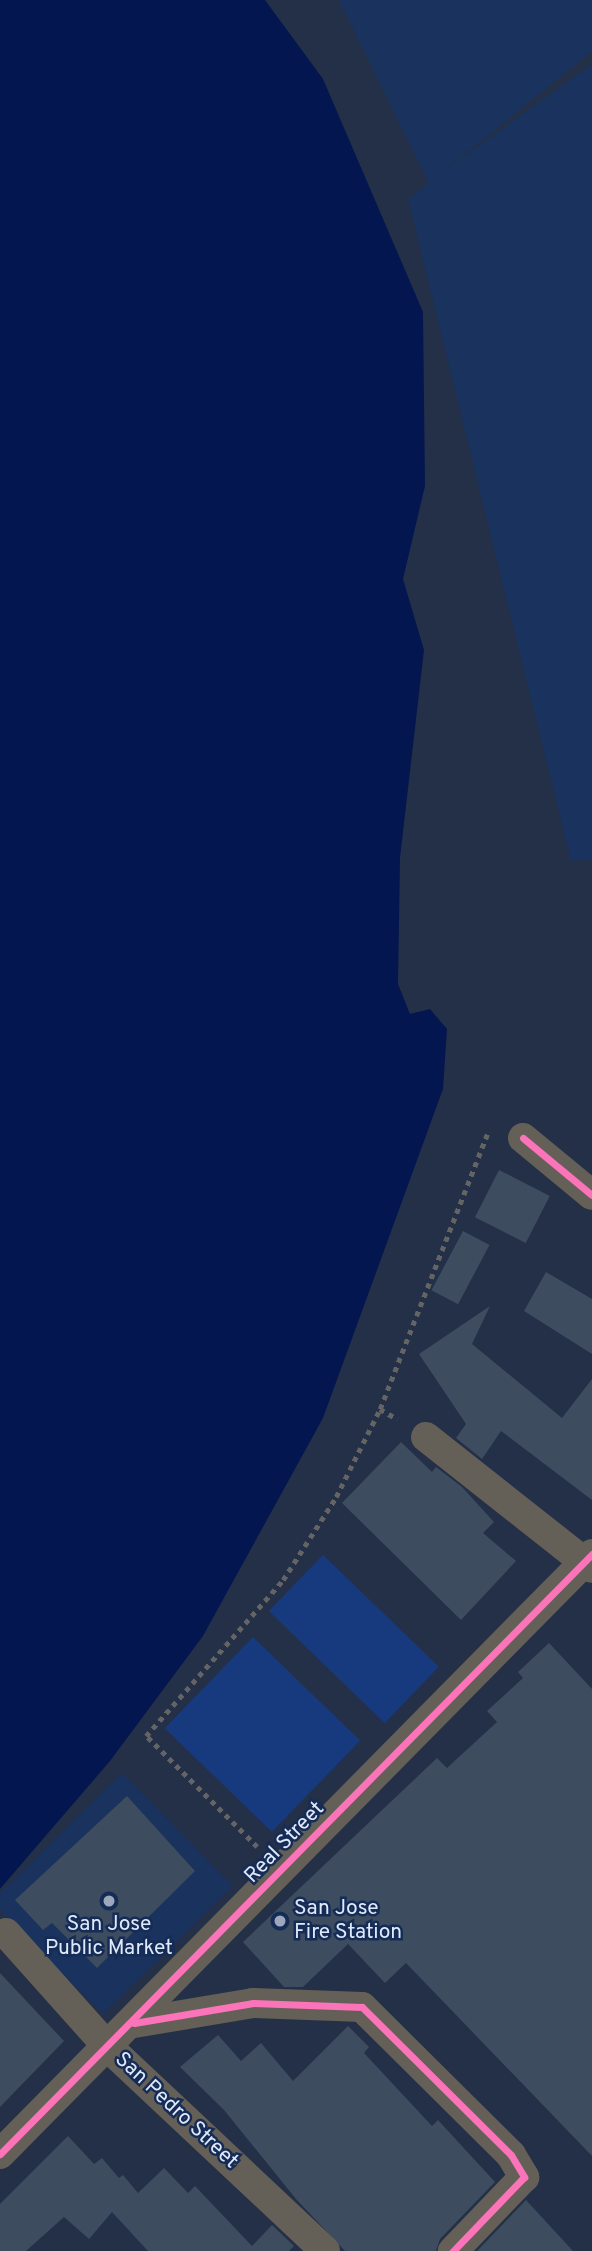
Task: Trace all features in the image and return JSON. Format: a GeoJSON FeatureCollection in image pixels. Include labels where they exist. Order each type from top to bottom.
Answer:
{"type":"FeatureCollection","features":[{"type":"Feature","properties":{"kind":"street"},"geometry":{"type":"LineString","coordinates":[[523,1138],[592,1195]]}},
{"type":"Feature","properties":{"kind":"street"},"geometry":{"type":"LineString","coordinates":[[426,1437],[590,1561]]}},
{"type":"Feature","properties":{"kind":"street","name":"Real Street"},"geometry":{"type":"LineString","coordinates":[[0,2154],[107,2046],[134,2023],[590,1561]]}},
{"type":"Feature","properties":{"kind":"street","name":"San Pedro Street"},"geometry":{"type":"LineString","coordinates":[[6,1933],[107,2046],[325,2251]]}},
{"type":"Feature","properties":{"kind":"street"},"geometry":{"type":"LineString","coordinates":[[134,2023],[253,2003],[362,2007],[511,2155],[524,2177],[453,2251]]}},
{"type":"Feature","properties":{"kind":"path"},"geometry":{"type":"LineString","coordinates":[[281,1872],[146,1736],[283,1580],[336,1497],[380,1409],[493,1118],[523,1138]]}},
{"type":"Feature","properties":{"kind":"shaded area"},"geometry":{"type":"Polygon","coordinates":[[[0,0],[265,0],[323,79],[423,312],[425,486],[403,579],[424,650],[400,858],[398,984],[410,1014],[430,1009],[447,1029],[443,1089],[323,1418],[203,1636],[110,1761],[0,1889],[0,0]]]}},
{"type":"Feature","properties":{"kind":"shaded area"},"geometry":{"type":"Polygon","coordinates":[[[339,0],[592,0],[592,51],[444,171],[592,64],[592,859],[571,861],[408,199],[429,183],[339,0]]]}},
{"type":"Feature","properties":{"kind":"shaded area"},"geometry":{"type":"Polygon","coordinates":[[[323,1555],[439,1667],[385,1723],[269,1611],[323,1555]]]}},
{"type":"Feature","properties":{"kind":"shaded area"},"geometry":{"type":"Polygon","coordinates":[[[253,1637],[360,1741],[272,1832],[165,1728],[253,1637]]]}},
{"type":"Feature","properties":{"kind":"shaded area","name":"San Jose Public Market"},"geometry":{"type":"Polygon","coordinates":[[[122,1773],[233,1886],[103,2014],[0,1910],[0,1893],[122,1773]]]}},
{"type":"Feature","properties":{"kind":"building"},"geometry":{"type":"Polygon","coordinates":[[[499,1170],[550,1196],[526,1243],[475,1217],[499,1170]]]}},
{"type":"Feature","properties":{"kind":"building"},"geometry":{"type":"Polygon","coordinates":[[[463,1231],[489,1245],[458,1304],[432,1290],[463,1231]]]}},
{"type":"Feature","properties":{"kind":"building"},"geometry":{"type":"Polygon","coordinates":[[[546,1272],[592,1299],[592,1354],[524,1311],[546,1272]]]}},
{"type":"Feature","properties":{"kind":"building"},"geometry":{"type":"Polygon","coordinates":[[[490,1306],[472,1344],[562,1418],[592,1379],[592,1500],[501,1431],[482,1459],[456,1438],[466,1424],[419,1354],[490,1306]]]}},
{"type":"Feature","properties":{"kind":"building"},"geometry":{"type":"Polygon","coordinates":[[[401,1442],[432,1472],[436,1467],[462,1487],[494,1522],[483,1533],[516,1561],[461,1620],[342,1503],[401,1442]]]}},
{"type":"Feature","properties":{"kind":"building"},"geometry":{"type":"Polygon","coordinates":[[[549,1643],[592,1689],[592,2156],[406,1963],[385,1983],[348,1944],[303,1987],[284,1987],[243,1942],[437,1758],[447,1768],[497,1722],[487,1711],[523,1678],[518,1672],[549,1643]]]}},
{"type":"Feature","properties":{"kind":"building"},"geometry":{"type":"Polygon","coordinates":[[[127,1796],[195,1871],[97,1968],[52,1923],[43,1930],[15,1900],[127,1796]]]}},
{"type":"Feature","properties":{"kind":"building"},"geometry":{"type":"Polygon","coordinates":[[[0,1973],[64,2041],[0,2107],[0,1973]]]}},
{"type":"Feature","properties":{"kind":"building"},"geometry":{"type":"Polygon","coordinates":[[[348,2026],[369,2047],[364,2053],[432,2126],[438,2120],[495,2182],[440,2239],[436,2251],[345,2251],[296,2199],[224,2110],[180,2067],[218,2035],[241,2061],[261,2043],[293,2081],[348,2026]]]}},
{"type":"Feature","properties":{"kind":"building"},"geometry":{"type":"Polygon","coordinates":[[[68,2136],[94,2164],[102,2158],[119,2178],[123,2175],[138,2193],[164,2168],[188,2193],[195,2186],[252,2246],[272,2225],[294,2246],[289,2251],[148,2251],[112,2212],[89,2239],[64,2217],[26,2251],[0,2251],[0,2204],[68,2136]]]}},
{"type":"Feature","properties":{"kind":"building"},"geometry":{"type":"Polygon","coordinates":[[[526,2200],[573,2251],[477,2251],[526,2200]]]}},
{"type":"Feature","properties":{"kind":"cycle path"},"geometry":{"type":"LineString","coordinates":[[523,1138],[592,1195]]}},
{"type":"Feature","properties":{"kind":"cycle path"},"geometry":{"type":"LineString","coordinates":[[0,2154],[592,1554]]}},
{"type":"Feature","properties":{"kind":"cycle path"},"geometry":{"type":"LineString","coordinates":[[134,2023],[253,2003],[362,2007],[511,2155],[524,2177],[453,2251]]}},
{"type":"Feature","properties":{"kind":"place","name":"San Jose Public Market"},"geometry":{"type":"Point","coordinates":[109,1901]}},
{"type":"Feature","properties":{"kind":"place","name":"San Jose Fire Station"},"geometry":{"type":"Point","coordinates":[280,1921]}}]}
